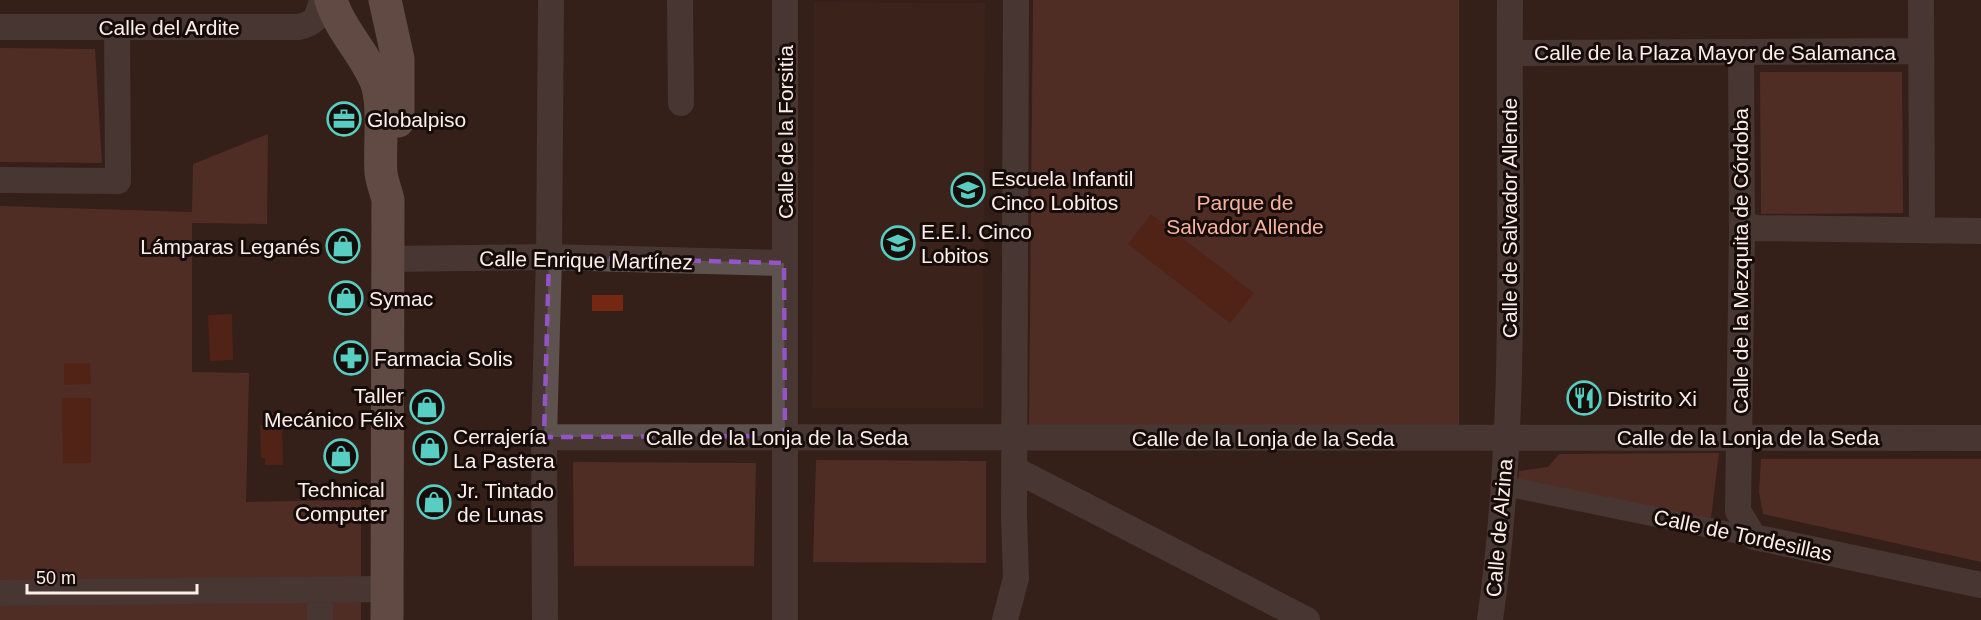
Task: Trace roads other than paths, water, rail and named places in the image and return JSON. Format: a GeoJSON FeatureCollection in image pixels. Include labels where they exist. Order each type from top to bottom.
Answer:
{"type":"FeatureCollection","features":[{"type":"Feature","properties":{"kind":"main road"},"geometry":{"type":"LineString","coordinates":[[331,0],[345,33],[363,57],[376,82],[381,118],[381,176],[388,200]]}},
{"type":"Feature","properties":{"kind":"main road"},"geometry":{"type":"LineString","coordinates":[[385,0],[398,59],[399,79],[397,160],[388,200],[387,605]]}},
{"type":"Feature","properties":{"kind":"street","name":"Calle del Ardite"},"geometry":{"type":"LineString","coordinates":[[0,27],[298,27],[310,25],[317,18],[322,0]]}},
{"type":"Feature","properties":{"kind":"street"},"geometry":{"type":"LineString","coordinates":[[545,620],[544,437],[549,257],[551,0]]}},
{"type":"Feature","properties":{"kind":"street"},"geometry":{"type":"LineString","coordinates":[[680,0],[681,103]]}},
{"type":"Feature","properties":{"kind":"street","name":"Calle de la Forsitia"},"geometry":{"type":"LineString","coordinates":[[785,0],[785,620]]}},
{"type":"Feature","properties":{"kind":"street"},"geometry":{"type":"LineString","coordinates":[[1005,620],[1016,578],[1014,517],[1016,470],[1016,0]]}},
{"type":"Feature","properties":{"kind":"street","name":"Calle de Salvador Allende"},"geometry":{"type":"LineString","coordinates":[[1508,436],[1510,0]]}},
{"type":"Feature","properties":{"kind":"street"},"geometry":{"type":"LineString","coordinates":[[1921,0],[1922,230]]}},
{"type":"Feature","properties":{"kind":"street"},"geometry":{"type":"LineString","coordinates":[[0,180],[118,181],[117,27]]}},
{"type":"Feature","properties":{"kind":"street","name":"Calle de la Plaza Mayor de Salamanca"},"geometry":{"type":"LineString","coordinates":[[1510,53],[1921,51]]}},
{"type":"Feature","properties":{"kind":"street","name":"Calle de la Mezquita de Córdoba"},"geometry":{"type":"LineString","coordinates":[[1741,52],[1742,221],[1738,511],[1754,537]]}},
{"type":"Feature","properties":{"kind":"street"},"geometry":{"type":"LineString","coordinates":[[1742,221],[1753,228],[1981,231]]}},
{"type":"Feature","properties":{"kind":"street","name":"Calle Enrique Martínez"},"geometry":{"type":"LineString","coordinates":[[388,259],[549,257],[784,263]]}},
{"type":"Feature","properties":{"kind":"street","name":"Calle de Alzina"},"geometry":{"type":"LineString","coordinates":[[1490,620],[1505,486],[1508,436]]}},
{"type":"Feature","properties":{"kind":"street","name":"Calle de la Lonja de la Seda"},"geometry":{"type":"LineString","coordinates":[[544,437],[1981,438]]}},
{"type":"Feature","properties":{"kind":"street"},"geometry":{"type":"LineString","coordinates":[[1016,470],[1307,620]]}},
{"type":"Feature","properties":{"kind":"street","name":"Calle de Tordesillas"},"geometry":{"type":"LineString","coordinates":[[1505,486],[1981,585]]}},
{"type":"Feature","properties":{"kind":"street"},"geometry":{"type":"LineString","coordinates":[[0,593],[320,591],[387,605]]}},
{"type":"Feature","properties":{"kind":"street"},"geometry":{"type":"LineString","coordinates":[[320,591],[320,620]]}},
{"type":"Feature","properties":{"kind":"place","name":"Globalpiso"},"geometry":{"type":"Point","coordinates":[344,119]}},
{"type":"Feature","properties":{"kind":"place","name":"Escuela Infantil Cinco Lobitos"},"geometry":{"type":"Point","coordinates":[968,190]}},
{"type":"Feature","properties":{"kind":"place","name":"E.E.I. Cinco Lobitos"},"geometry":{"type":"Point","coordinates":[898,243]}},
{"type":"Feature","properties":{"kind":"place","name":"Lámparas Leganés"},"geometry":{"type":"Point","coordinates":[343,246]}},
{"type":"Feature","properties":{"kind":"place","name":"Symac"},"geometry":{"type":"Point","coordinates":[346,298]}},
{"type":"Feature","properties":{"kind":"place","name":"Farmacia Solis"},"geometry":{"type":"Point","coordinates":[351,358]}},
{"type":"Feature","properties":{"kind":"place","name":"Distrito Xi"},"geometry":{"type":"Point","coordinates":[1584,398]}},
{"type":"Feature","properties":{"kind":"place","name":"Taller Mecánico Félix"},"geometry":{"type":"Point","coordinates":[427,407]}},
{"type":"Feature","properties":{"kind":"place","name":"Cerrajería La Pastera"},"geometry":{"type":"Point","coordinates":[430,448]}},
{"type":"Feature","properties":{"kind":"place","name":"Technical Computer"},"geometry":{"type":"Point","coordinates":[341,456]}},
{"type":"Feature","properties":{"kind":"place","name":"Jr. Tintado de Lunas"},"geometry":{"type":"Point","coordinates":[434,502]}},
{"type":"Feature","properties":{"kind":"park label","name":"Parque de Salvador Allende"},"geometry":{"type":"Point","coordinates":[1245,214]}}]}
